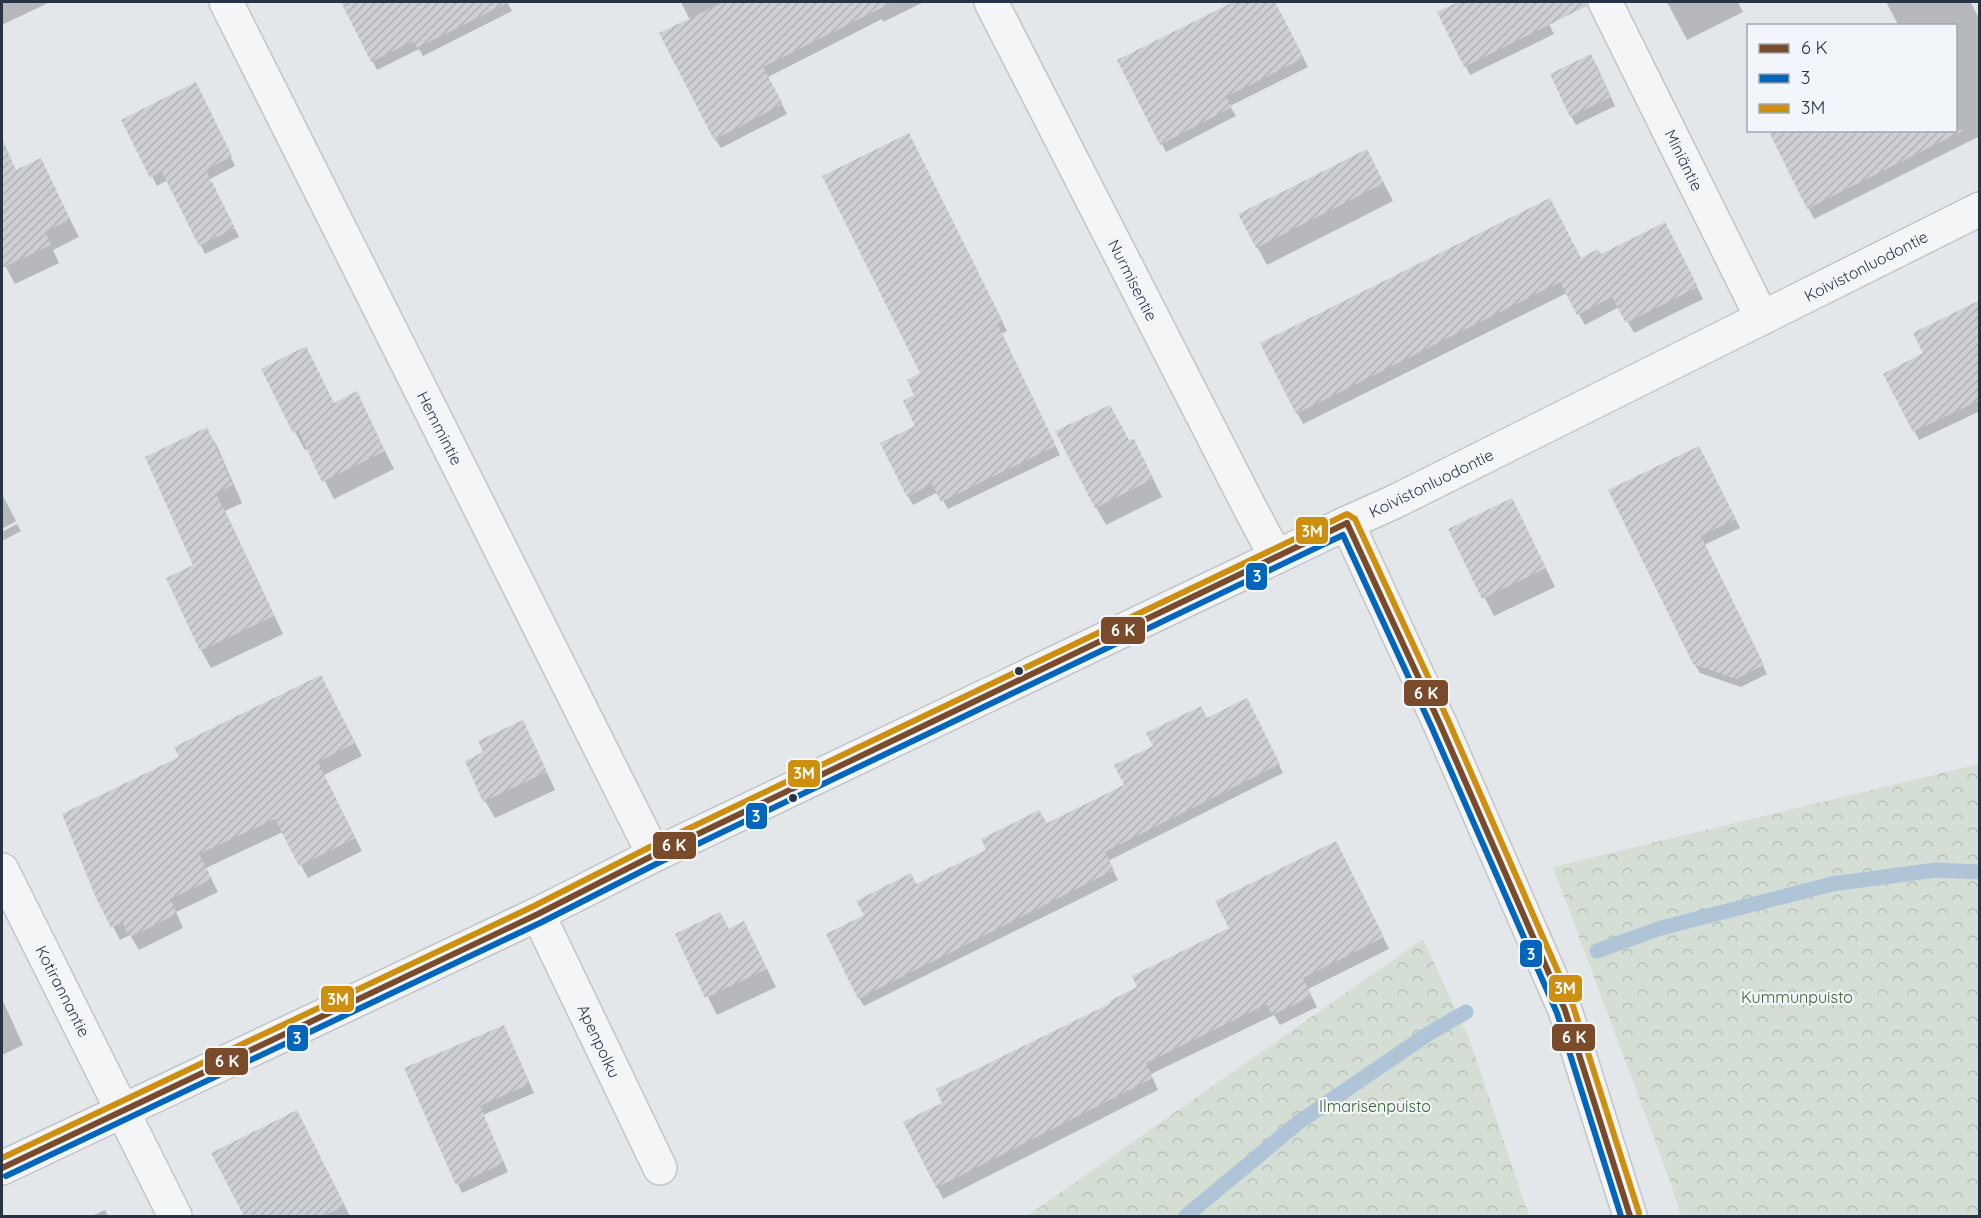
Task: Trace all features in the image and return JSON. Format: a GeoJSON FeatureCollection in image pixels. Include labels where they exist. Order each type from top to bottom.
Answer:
{"type":"FeatureCollection","features":[{"type":"Feature","properties":{"kind":"street","name":"Hemmintie"},"geometry":{"type":"LineString","coordinates":[[226,2],[654,855]]}},
{"type":"Feature","properties":{"kind":"street","name":"Nurmisentie"},"geometry":{"type":"LineString","coordinates":[[991,2],[1276,557]]}},
{"type":"Feature","properties":{"kind":"street","name":"Miniäntie"},"geometry":{"type":"LineString","coordinates":[[1605,2],[1762,318]]}},
{"type":"Feature","properties":{"kind":"street","name":"Koivistonluodontie"},"geometry":{"type":"LineString","coordinates":[[2,1168],[538,914],[654,855],[1395,502],[1980,209]]}},
{"type":"Feature","properties":{"kind":"street"},"geometry":{"type":"LineString","coordinates":[[1347,523],[1440,724],[1565,1010],[1630,1216]]}},
{"type":"Feature","properties":{"kind":"street","name":"Kotirannantie"},"geometry":{"type":"LineString","coordinates":[[2,870],[175,1216]]}},
{"type":"Feature","properties":{"kind":"street","name":"Apenpolku"},"geometry":{"type":"LineString","coordinates":[[538,914],[660,1168]]}},
{"type":"Feature","properties":{"kind":"green space","name":"Kummunpuisto"},"geometry":{"type":"Polygon","coordinates":[[[1979,764],[1979,1216],[1681,1216],[1553,867],[1979,764]]]}},
{"type":"Feature","properties":{"kind":"green space","name":"Ilmarisenpuisto"},"geometry":{"type":"Polygon","coordinates":[[[1423,939],[1470,1041],[1529,1216],[1027,1216],[1423,939]]]}},
{"type":"Feature","properties":{"kind":"building"},"geometry":{"type":"Polygon","coordinates":[[[341,2],[509,2],[417,48],[413,41],[371,62],[341,2]]]}},
{"type":"Feature","properties":{"kind":"building"},"geometry":{"type":"Polygon","coordinates":[[[724,2],[893,2],[763,67],[783,104],[714,140],[659,33],[724,2]]]}},
{"type":"Feature","properties":{"kind":"building"},"geometry":{"type":"Polygon","coordinates":[[[1233,2],[1275,2],[1304,58],[1226,97],[1232,107],[1160,145],[1117,60],[1233,2]]]}},
{"type":"Feature","properties":{"kind":"building"},"geometry":{"type":"Polygon","coordinates":[[[1458,2],[1586,2],[1587,6],[1464,67],[1437,12],[1458,2]]]}},
{"type":"Feature","properties":{"kind":"building"},"geometry":{"type":"Polygon","coordinates":[[[1591,54],[1611,97],[1570,117],[1550,74],[1591,54]]]}},
{"type":"Feature","properties":{"kind":"building"},"geometry":{"type":"Polygon","coordinates":[[[196,82],[232,156],[206,170],[235,228],[199,246],[162,172],[150,178],[121,120],[196,82]]]}},
{"type":"Feature","properties":{"kind":"building"},"geometry":{"type":"Polygon","coordinates":[[[1957,130],[1964,130],[1807,209],[1769,132],[1957,132],[1957,130]]]}},
{"type":"Feature","properties":{"kind":"building"},"geometry":{"type":"Polygon","coordinates":[[[909,133],[1003,322],[998,325],[1056,446],[941,502],[932,484],[907,497],[880,443],[915,426],[903,401],[914,395],[907,380],[920,373],[822,176],[909,133]]]}},
{"type":"Feature","properties":{"kind":"building"},"geometry":{"type":"Polygon","coordinates":[[[2,138],[16,170],[41,158],[70,219],[45,232],[51,245],[2,268],[2,138]]]}},
{"type":"Feature","properties":{"kind":"building"},"geometry":{"type":"Polygon","coordinates":[[[1367,149],[1384,183],[1256,248],[1238,214],[1367,149]]]}},
{"type":"Feature","properties":{"kind":"building"},"geometry":{"type":"Polygon","coordinates":[[[1550,198],[1581,258],[1598,249],[1601,254],[1665,222],[1698,287],[1626,323],[1612,297],[1577,315],[1560,282],[1296,414],[1260,343],[1550,198]]]}},
{"type":"Feature","properties":{"kind":"building"},"geometry":{"type":"Polygon","coordinates":[[[1980,300],[1980,400],[1913,432],[1883,374],[1923,353],[1913,333],[1980,300]]]}},
{"type":"Feature","properties":{"kind":"building"},"geometry":{"type":"Polygon","coordinates":[[[306,346],[334,403],[357,391],[385,451],[322,482],[298,430],[293,433],[261,369],[306,346]]]}},
{"type":"Feature","properties":{"kind":"building"},"geometry":{"type":"Polygon","coordinates":[[[1110,405],[1129,440],[1134,439],[1153,479],[1095,508],[1055,431],[1110,405]]]}},
{"type":"Feature","properties":{"kind":"building"},"geometry":{"type":"Polygon","coordinates":[[[207,427],[233,485],[216,493],[274,616],[200,651],[166,578],[193,565],[145,457],[207,427]]]}},
{"type":"Feature","properties":{"kind":"building"},"geometry":{"type":"Polygon","coordinates":[[[1699,446],[1736,519],[1701,536],[1764,665],[1736,679],[1693,664],[1608,490],[1699,446]]]}},
{"type":"Feature","properties":{"kind":"building"},"geometry":{"type":"Polygon","coordinates":[[[1512,498],[1546,568],[1482,599],[1448,529],[1512,498]]]}},
{"type":"Feature","properties":{"kind":"building"},"geometry":{"type":"Polygon","coordinates":[[[321,675],[355,743],[318,762],[355,838],[299,866],[275,819],[199,854],[212,879],[170,899],[177,914],[130,937],[122,922],[111,928],[96,898],[62,814],[179,757],[174,747],[321,675]]]}},
{"type":"Feature","properties":{"kind":"building"},"geometry":{"type":"Polygon","coordinates":[[[1247,698],[1280,764],[1105,852],[1114,870],[858,999],[826,934],[864,915],[856,901],[911,873],[916,884],[986,850],[981,839],[1039,810],[1047,823],[1124,785],[1114,765],[1153,746],[1146,733],[1201,706],[1207,718],[1247,698]]]}},
{"type":"Feature","properties":{"kind":"building"},"geometry":{"type":"Polygon","coordinates":[[[523,720],[547,772],[483,802],[465,761],[483,752],[478,741],[523,720]]]}},
{"type":"Feature","properties":{"kind":"building"},"geometry":{"type":"Polygon","coordinates":[[[1336,841],[1384,937],[1303,978],[1312,996],[1272,1015],[1267,1004],[1146,1063],[1153,1078],[936,1188],[903,1122],[942,1103],[936,1089],[1111,1003],[1110,1001],[1137,987],[1132,976],[1229,928],[1215,901],[1336,841]]]}},
{"type":"Feature","properties":{"kind":"building"},"geometry":{"type":"Polygon","coordinates":[[[720,912],[729,929],[744,921],[767,969],[705,998],[675,934],[720,912]]]}},
{"type":"Feature","properties":{"kind":"building"},"geometry":{"type":"Polygon","coordinates":[[[504,1025],[530,1084],[480,1106],[504,1163],[456,1185],[404,1068],[504,1025]]]}},
{"type":"Feature","properties":{"kind":"building"},"geometry":{"type":"Polygon","coordinates":[[[297,1110],[345,1206],[323,1216],[244,1216],[211,1153],[297,1110]]]}},
{"type":"Feature","properties":{"kind":"waterway"},"geometry":{"type":"LineString","coordinates":[[1597,951],[1661,928],[1832,884],[1936,870],[1980,872]]}},
{"type":"Feature","properties":{"kind":"waterway"},"geometry":{"type":"LineString","coordinates":[[1186,1216],[1299,1122],[1428,1034],[1466,1012]]}},
{"type":"Feature","properties":{"kind":"transit line","name":"3M"},"geometry":{"type":"LineString","coordinates":[[2,1158],[534,906],[650,847],[1347,514],[1355,519],[1448,720],[1573,1006],[1639,1213]]}},
{"type":"Feature","properties":{"kind":"transit line"},"geometry":{"type":"LineString","coordinates":[[1347,523],[1440,724],[1565,1010],[1630,1216]]}},
{"type":"Feature","properties":{"kind":"transit line"},"geometry":{"type":"LineString","coordinates":[[2,1168],[538,914],[654,855],[1347,523]]}},
{"type":"Feature","properties":{"kind":"transit line","name":"3"},"geometry":{"type":"LineString","coordinates":[[6,1176],[542,922],[658,863],[1343,535],[1432,728],[1557,1013],[1621,1216]]}}]}
